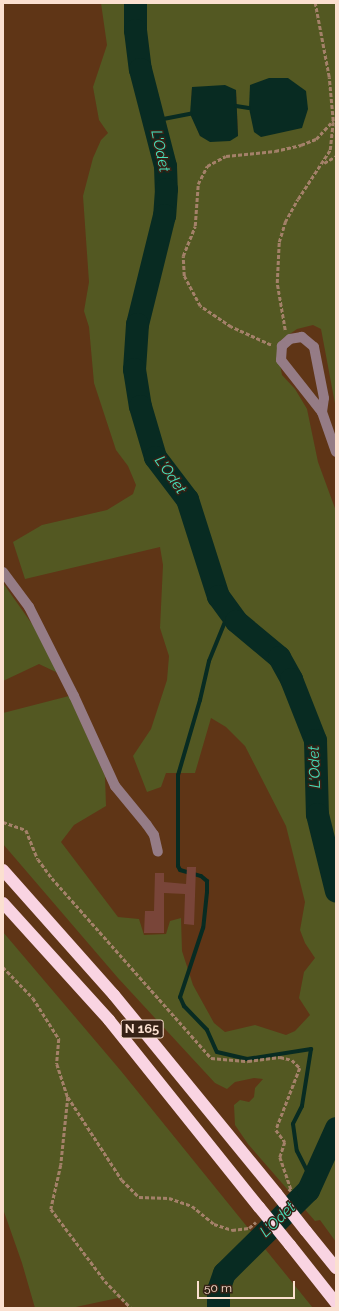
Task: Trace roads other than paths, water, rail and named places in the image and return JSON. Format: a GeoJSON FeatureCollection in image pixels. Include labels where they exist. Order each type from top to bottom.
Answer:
{"type":"FeatureCollection","features":[{"type":"Feature","properties":{"kind":"highway","name":"N 165"},"geometry":{"type":"LineString","coordinates":[[3,870],[114,995],[336,1268]]}},
{"type":"Feature","properties":{"kind":"highway","name":"N 165"},"geometry":{"type":"LineString","coordinates":[[3,903],[108,1020],[336,1303]]}},
{"type":"Feature","properties":{"kind":"street"},"geometry":{"type":"LineString","coordinates":[[322,412],[324,398],[314,347],[302,337],[288,340],[281,349],[281,360],[285,368],[322,412],[336,452]]}},
{"type":"Feature","properties":{"kind":"street"},"geometry":{"type":"LineString","coordinates":[[3,572],[29,607],[74,696],[115,786],[150,830],[158,852]]}},
{"type":"Feature","properties":{"kind":"water"},"geometry":{"type":"Polygon","coordinates":[[[269,78],[288,78],[306,91],[308,109],[302,128],[261,137],[254,132],[249,108],[250,85],[269,78]]]}},
{"type":"Feature","properties":{"kind":"water"},"geometry":{"type":"Polygon","coordinates":[[[225,85],[236,90],[238,136],[230,141],[210,142],[200,136],[190,114],[192,87],[225,85]]]}},
{"type":"Feature","properties":{"kind":"waterway","name":"L'Odet"},"geometry":{"type":"LineString","coordinates":[[135,3],[135,30],[140,69],[165,166],[166,189],[164,215],[137,324],[134,369],[140,406],[155,457],[187,499],[218,596],[236,621],[279,657],[291,679],[315,740],[317,814],[336,891]]}},
{"type":"Feature","properties":{"kind":"waterway"},"geometry":{"type":"LineString","coordinates":[[236,106],[249,108]]}},
{"type":"Feature","properties":{"kind":"waterway"},"geometry":{"type":"LineString","coordinates":[[153,121],[190,114]]}},
{"type":"Feature","properties":{"kind":"waterway"},"geometry":{"type":"LineString","coordinates":[[229,612],[209,661],[200,700],[178,775],[178,866],[180,870],[201,876],[207,881],[203,928],[180,997],[184,1006],[207,1030],[217,1052],[247,1059],[311,1049],[302,1106],[293,1124],[297,1151],[312,1181]]}},
{"type":"Feature","properties":{"kind":"waterway","name":"L'Odet"},"geometry":{"type":"LineString","coordinates":[[218,1308],[218,1290],[224,1273],[308,1190],[336,1128]]}}]}
